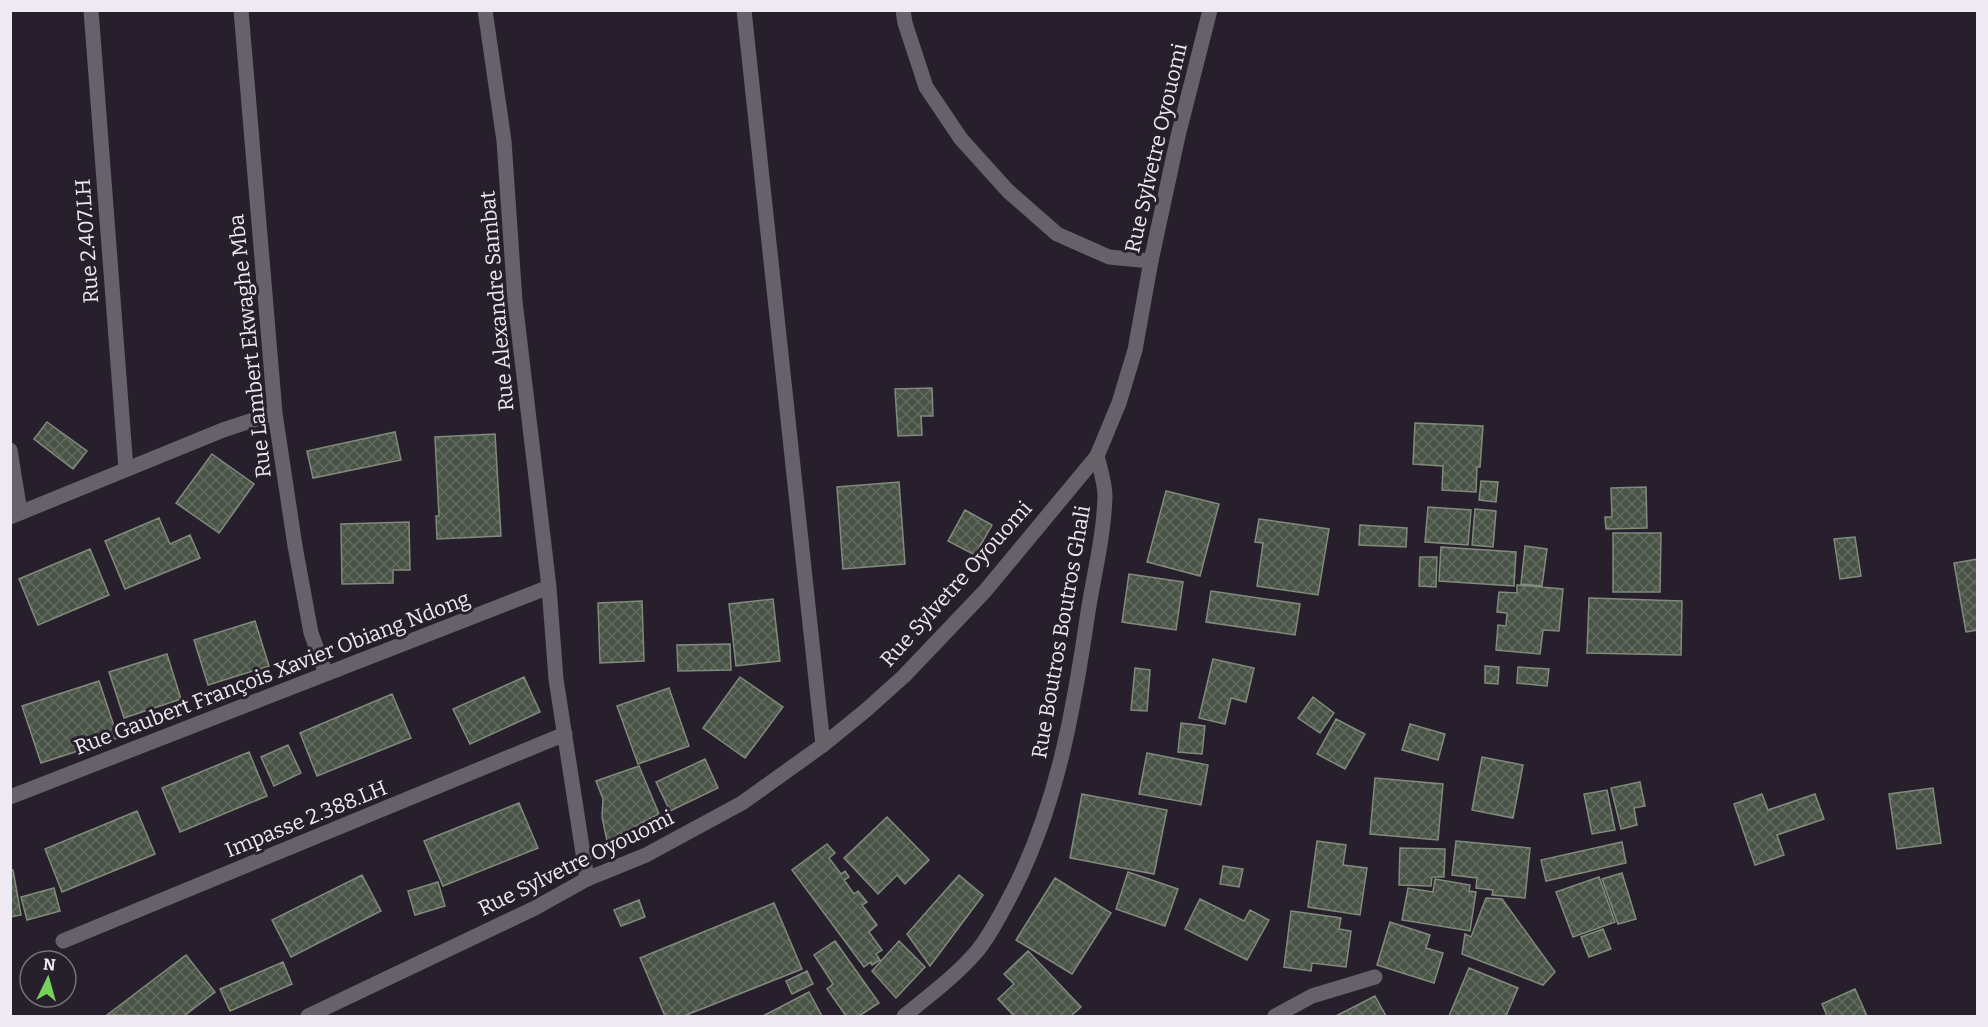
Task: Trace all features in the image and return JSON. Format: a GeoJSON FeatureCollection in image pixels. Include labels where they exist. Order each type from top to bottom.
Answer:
{"type":"FeatureCollection","features":[{"type":"Feature","properties":{"kind":"street","name":"Rue 2.407.LH"},"geometry":{"type":"LineString","coordinates":[[90,10],[126,470]]}},
{"type":"Feature","properties":{"kind":"street","name":"Rue Lambert Ekwaghe Mba"},"geometry":{"type":"LineString","coordinates":[[241,10],[275,413],[310,633],[326,674]]}},
{"type":"Feature","properties":{"kind":"street","name":"Rue Alexandre Sambat"},"geometry":{"type":"LineString","coordinates":[[485,10],[504,141],[515,301],[549,587]]}},
{"type":"Feature","properties":{"kind":"street"},"geometry":{"type":"LineString","coordinates":[[744,10],[823,745]]}},
{"type":"Feature","properties":{"kind":"street"},"geometry":{"type":"LineString","coordinates":[[903,10],[905,23],[926,87],[961,139],[1008,191],[1057,234],[1109,257],[1151,261]]}},
{"type":"Feature","properties":{"kind":"street","name":"Rue Sylvetre Oyouomi"},"geometry":{"type":"LineString","coordinates":[[308,1017],[535,908],[588,879],[646,855],[742,803],[823,745],[904,676],[992,582],[1097,456],[1119,403],[1135,350],[1151,261],[1178,136],[1210,10]]}},
{"type":"Feature","properties":{"kind":"street"},"geometry":{"type":"LineString","coordinates":[[10,450],[15,515],[223,430],[275,413]]}},
{"type":"Feature","properties":{"kind":"street","name":"Rue Boutros Boutros Ghali"},"geometry":{"type":"LineString","coordinates":[[904,1017],[953,976],[979,949],[1004,909],[1028,861],[1056,785],[1072,712],[1101,537],[1105,494],[1097,456]]}},
{"type":"Feature","properties":{"kind":"street"},"geometry":{"type":"LineString","coordinates":[[549,587],[556,679],[588,879]]}},
{"type":"Feature","properties":{"kind":"street","name":"Rue Gaubert François Xavier Obiang Ndong"},"geometry":{"type":"LineString","coordinates":[[10,797],[549,587]]}},
{"type":"Feature","properties":{"kind":"street","name":"Impasse 2.388.LH"},"geometry":{"type":"LineString","coordinates":[[63,941],[565,734]]}},
{"type":"Feature","properties":{"kind":"street"},"geometry":{"type":"LineString","coordinates":[[1275,1017],[1312,996],[1375,977]]}},
{"type":"Feature","properties":{"kind":"building"},"geometry":{"type":"Polygon","coordinates":[[[932,388],[933,416],[921,416],[922,435],[898,436],[895,389],[932,388]]]}},
{"type":"Feature","properties":{"kind":"building"},"geometry":{"type":"Polygon","coordinates":[[[47,422],[87,451],[73,469],[34,439],[47,422]]]}},
{"type":"Feature","properties":{"kind":"building"},"geometry":{"type":"Polygon","coordinates":[[[1415,423],[1483,426],[1476,492],[1442,490],[1443,466],[1413,464],[1415,423]]]}},
{"type":"Feature","properties":{"kind":"building"},"geometry":{"type":"Polygon","coordinates":[[[395,432],[401,460],[313,478],[307,451],[395,432]]]}},
{"type":"Feature","properties":{"kind":"building"},"geometry":{"type":"Polygon","coordinates":[[[495,434],[501,536],[437,539],[436,516],[439,516],[435,437],[495,434]]]}},
{"type":"Feature","properties":{"kind":"building"},"geometry":{"type":"Polygon","coordinates":[[[212,454],[254,484],[219,533],[176,503],[212,454]]]}},
{"type":"Feature","properties":{"kind":"building"},"geometry":{"type":"Polygon","coordinates":[[[1481,481],[1498,482],[1496,502],[1479,500],[1481,481]]]}},
{"type":"Feature","properties":{"kind":"building"},"geometry":{"type":"Polygon","coordinates":[[[899,482],[905,564],[843,569],[837,487],[899,482]]]}},
{"type":"Feature","properties":{"kind":"building"},"geometry":{"type":"Polygon","coordinates":[[[1646,487],[1647,528],[1606,529],[1605,517],[1612,517],[1611,488],[1646,487]]]}},
{"type":"Feature","properties":{"kind":"building"},"geometry":{"type":"Polygon","coordinates":[[[1166,491],[1219,504],[1200,576],[1147,562],[1166,491]]]}},
{"type":"Feature","properties":{"kind":"building"},"geometry":{"type":"Polygon","coordinates":[[[1428,507],[1471,510],[1468,545],[1425,542],[1428,507]]]}},
{"type":"Feature","properties":{"kind":"building"},"geometry":{"type":"Polygon","coordinates":[[[1475,509],[1496,511],[1493,547],[1472,545],[1475,509]]]}},
{"type":"Feature","properties":{"kind":"building"},"geometry":{"type":"Polygon","coordinates":[[[965,510],[992,525],[975,555],[948,541],[965,510]]]}},
{"type":"Feature","properties":{"kind":"building"},"geometry":{"type":"Polygon","coordinates":[[[159,518],[170,544],[190,535],[200,558],[125,589],[105,541],[159,518]]]}},
{"type":"Feature","properties":{"kind":"building"},"geometry":{"type":"Polygon","coordinates":[[[1259,519],[1329,529],[1318,595],[1257,586],[1263,543],[1255,542],[1259,519]]]}},
{"type":"Feature","properties":{"kind":"building"},"geometry":{"type":"Polygon","coordinates":[[[409,522],[410,570],[393,570],[393,583],[342,584],[341,524],[409,522]]]}},
{"type":"Feature","properties":{"kind":"building"},"geometry":{"type":"Polygon","coordinates":[[[1360,525],[1407,528],[1406,547],[1359,545],[1360,525]]]}},
{"type":"Feature","properties":{"kind":"building"},"geometry":{"type":"Polygon","coordinates":[[[1613,533],[1661,533],[1660,592],[1613,592],[1613,533]]]}},
{"type":"Feature","properties":{"kind":"building"},"geometry":{"type":"Polygon","coordinates":[[[1855,537],[1861,576],[1840,579],[1834,539],[1855,537]]]}},
{"type":"Feature","properties":{"kind":"building"},"geometry":{"type":"Polygon","coordinates":[[[1525,546],[1547,549],[1542,586],[1521,584],[1525,546]]]}},
{"type":"Feature","properties":{"kind":"building"},"geometry":{"type":"Polygon","coordinates":[[[1441,547],[1516,552],[1514,586],[1439,581],[1441,547]]]}},
{"type":"Feature","properties":{"kind":"building"},"geometry":{"type":"Polygon","coordinates":[[[90,549],[109,595],[38,625],[19,579],[90,549]]]}},
{"type":"Feature","properties":{"kind":"building"},"geometry":{"type":"Polygon","coordinates":[[[1420,557],[1437,557],[1436,587],[1419,586],[1420,557]]]}},
{"type":"Feature","properties":{"kind":"building"},"geometry":{"type":"Polygon","coordinates":[[[1978,559],[1978,630],[1966,632],[1954,563],[1978,559]]]}},
{"type":"Feature","properties":{"kind":"building"},"geometry":{"type":"Polygon","coordinates":[[[1129,574],[1183,582],[1176,630],[1122,622],[1129,574]]]}},
{"type":"Feature","properties":{"kind":"building"},"geometry":{"type":"Polygon","coordinates":[[[1517,585],[1563,589],[1559,631],[1543,630],[1540,654],[1496,650],[1498,625],[1506,626],[1507,613],[1497,612],[1499,592],[1517,593],[1517,585]]]}},
{"type":"Feature","properties":{"kind":"building"},"geometry":{"type":"Polygon","coordinates":[[[1211,591],[1300,604],[1295,635],[1206,622],[1211,591]]]}},
{"type":"Feature","properties":{"kind":"building"},"geometry":{"type":"Polygon","coordinates":[[[1589,598],[1682,601],[1681,655],[1587,653],[1589,598]]]}},
{"type":"Feature","properties":{"kind":"building"},"geometry":{"type":"Polygon","coordinates":[[[773,599],[780,661],[736,666],[729,604],[773,599]]]}},
{"type":"Feature","properties":{"kind":"building"},"geometry":{"type":"Polygon","coordinates":[[[642,601],[644,661],[600,663],[598,603],[642,601]]]}},
{"type":"Feature","properties":{"kind":"building"},"geometry":{"type":"Polygon","coordinates":[[[255,621],[269,666],[208,685],[194,640],[255,621]]]}},
{"type":"Feature","properties":{"kind":"building"},"geometry":{"type":"Polygon","coordinates":[[[730,644],[731,670],[678,671],[677,645],[730,644]]]}},
{"type":"Feature","properties":{"kind":"building"},"geometry":{"type":"Polygon","coordinates":[[[167,654],[181,699],[124,718],[109,672],[167,654]]]}},
{"type":"Feature","properties":{"kind":"building"},"geometry":{"type":"Polygon","coordinates":[[[1213,659],[1254,668],[1246,702],[1231,698],[1225,724],[1199,718],[1213,659]]]}},
{"type":"Feature","properties":{"kind":"building"},"geometry":{"type":"Polygon","coordinates":[[[1485,666],[1499,667],[1498,684],[1485,683],[1485,666]]]}},
{"type":"Feature","properties":{"kind":"building"},"geometry":{"type":"Polygon","coordinates":[[[1518,667],[1549,669],[1547,686],[1517,683],[1518,667]]]}},
{"type":"Feature","properties":{"kind":"building"},"geometry":{"type":"Polygon","coordinates":[[[1135,668],[1150,670],[1147,711],[1131,710],[1135,668]]]}},
{"type":"Feature","properties":{"kind":"building"},"geometry":{"type":"Polygon","coordinates":[[[524,677],[540,712],[470,744],[453,709],[524,677]]]}},
{"type":"Feature","properties":{"kind":"building"},"geometry":{"type":"Polygon","coordinates":[[[740,677],[783,707],[745,758],[703,728],[740,677]]]}},
{"type":"Feature","properties":{"kind":"building"},"geometry":{"type":"Polygon","coordinates":[[[99,681],[118,738],[41,763],[22,706],[99,681]]]}},
{"type":"Feature","properties":{"kind":"building"},"geometry":{"type":"Polygon","coordinates":[[[669,688],[689,746],[638,764],[617,706],[669,688]]]}},
{"type":"Feature","properties":{"kind":"building"},"geometry":{"type":"Polygon","coordinates":[[[392,694],[411,738],[317,776],[300,733],[392,694]]]}},
{"type":"Feature","properties":{"kind":"building"},"geometry":{"type":"Polygon","coordinates":[[[1313,697],[1334,713],[1320,733],[1298,718],[1313,697]]]}},
{"type":"Feature","properties":{"kind":"building"},"geometry":{"type":"Polygon","coordinates":[[[1336,719],[1365,734],[1345,769],[1317,754],[1336,719]]]}},
{"type":"Feature","properties":{"kind":"building"},"geometry":{"type":"Polygon","coordinates":[[[1181,723],[1205,726],[1202,754],[1178,752],[1181,723]]]}},
{"type":"Feature","properties":{"kind":"building"},"geometry":{"type":"Polygon","coordinates":[[[1410,724],[1445,734],[1438,760],[1402,750],[1410,724]]]}},
{"type":"Feature","properties":{"kind":"building"},"geometry":{"type":"Polygon","coordinates":[[[288,745],[301,773],[274,786],[261,757],[288,745]]]}},
{"type":"Feature","properties":{"kind":"building"},"geometry":{"type":"Polygon","coordinates":[[[249,752],[267,796],[180,832],[162,788],[249,752]]]}},
{"type":"Feature","properties":{"kind":"building"},"geometry":{"type":"Polygon","coordinates":[[[1147,753],[1208,765],[1201,805],[1139,794],[1147,753]]]}},
{"type":"Feature","properties":{"kind":"building"},"geometry":{"type":"Polygon","coordinates":[[[1482,757],[1523,765],[1513,818],[1472,810],[1482,757]]]}},
{"type":"Feature","properties":{"kind":"building"},"geometry":{"type":"Polygon","coordinates":[[[705,759],[718,788],[670,811],[656,782],[705,759]]]}},
{"type":"Feature","properties":{"kind":"building"},"geometry":{"type":"Polygon","coordinates":[[[639,766],[659,814],[607,841],[602,817],[603,799],[596,781],[639,766]]]}},
{"type":"Feature","properties":{"kind":"building"},"geometry":{"type":"Polygon","coordinates":[[[1375,778],[1443,784],[1438,840],[1370,834],[1375,778]]]}},
{"type":"Feature","properties":{"kind":"building"},"geometry":{"type":"Polygon","coordinates":[[[1640,782],[1645,806],[1634,808],[1637,825],[1621,829],[1611,788],[1640,782]]]}},
{"type":"Feature","properties":{"kind":"building"},"geometry":{"type":"Polygon","coordinates":[[[1933,788],[1941,843],[1897,849],[1889,794],[1933,788]]]}},
{"type":"Feature","properties":{"kind":"building"},"geometry":{"type":"Polygon","coordinates":[[[1607,790],[1615,830],[1592,834],[1584,794],[1607,790]]]}},
{"type":"Feature","properties":{"kind":"building"},"geometry":{"type":"Polygon","coordinates":[[[1082,794],[1167,810],[1154,874],[1070,858],[1082,794]]]}},
{"type":"Feature","properties":{"kind":"building"},"geometry":{"type":"Polygon","coordinates":[[[1762,794],[1768,810],[1815,794],[1824,819],[1777,835],[1784,855],[1755,865],[1734,804],[1762,794]]]}},
{"type":"Feature","properties":{"kind":"building"},"geometry":{"type":"Polygon","coordinates":[[[519,803],[538,848],[443,886],[424,841],[519,803]]]}},
{"type":"Feature","properties":{"kind":"building"},"geometry":{"type":"Polygon","coordinates":[[[137,811],[155,854],[62,892],[45,849],[137,811]]]}},
{"type":"Feature","properties":{"kind":"building"},"geometry":{"type":"Polygon","coordinates":[[[887,817],[929,860],[905,884],[897,875],[878,894],[844,858],[887,817]]]}},
{"type":"Feature","properties":{"kind":"building"},"geometry":{"type":"Polygon","coordinates":[[[1317,841],[1346,845],[1343,865],[1367,868],[1360,915],[1308,907],[1317,841]]]}},
{"type":"Feature","properties":{"kind":"building"},"geometry":{"type":"Polygon","coordinates":[[[1456,841],[1530,848],[1525,898],[1492,895],[1493,890],[1476,888],[1477,878],[1452,875],[1456,841]]]}},
{"type":"Feature","properties":{"kind":"building"},"geometry":{"type":"Polygon","coordinates":[[[1622,842],[1626,863],[1546,881],[1541,860],[1622,842]]]}},
{"type":"Feature","properties":{"kind":"building"},"geometry":{"type":"Polygon","coordinates":[[[827,844],[835,853],[829,858],[841,874],[845,871],[849,877],[844,880],[854,894],[858,891],[867,902],[862,905],[877,925],[869,932],[882,950],[876,954],[880,960],[872,965],[871,962],[864,967],[792,870],[827,844]]]}},
{"type":"Feature","properties":{"kind":"building"},"geometry":{"type":"Polygon","coordinates":[[[1400,848],[1445,849],[1444,877],[1432,877],[1431,886],[1399,885],[1400,848]]]}},
{"type":"Feature","properties":{"kind":"building"},"geometry":{"type":"Polygon","coordinates":[[[1223,866],[1243,869],[1239,887],[1220,884],[1223,866]]]}},
{"type":"Feature","properties":{"kind":"building"},"geometry":{"type":"Polygon","coordinates":[[[10,870],[13,870],[21,915],[10,917],[10,870]]]}},
{"type":"Feature","properties":{"kind":"building"},"geometry":{"type":"Polygon","coordinates":[[[1128,872],[1178,889],[1165,926],[1116,909],[1128,872]]]}},
{"type":"Feature","properties":{"kind":"building"},"geometry":{"type":"Polygon","coordinates":[[[1622,873],[1636,919],[1618,924],[1602,879],[1622,873]]]}},
{"type":"Feature","properties":{"kind":"building"},"geometry":{"type":"Polygon","coordinates":[[[362,875],[381,911],[291,957],[272,920],[362,875]]]}},
{"type":"Feature","properties":{"kind":"building"},"geometry":{"type":"Polygon","coordinates":[[[959,875],[983,895],[930,966],[907,934],[959,875]]]}},
{"type":"Feature","properties":{"kind":"building"},"geometry":{"type":"Polygon","coordinates":[[[1599,877],[1615,922],[1573,937],[1556,892],[1599,877]]]}},
{"type":"Feature","properties":{"kind":"building"},"geometry":{"type":"Polygon","coordinates":[[[1055,878],[1111,913],[1072,974],[1016,940],[1055,878]]]}},
{"type":"Feature","properties":{"kind":"building"},"geometry":{"type":"Polygon","coordinates":[[[1435,879],[1470,885],[1469,891],[1476,892],[1470,931],[1402,920],[1408,888],[1433,892],[1435,879]]]}},
{"type":"Feature","properties":{"kind":"building"},"geometry":{"type":"Polygon","coordinates":[[[438,882],[445,906],[415,915],[408,891],[438,882]]]}},
{"type":"Feature","properties":{"kind":"building"},"geometry":{"type":"Polygon","coordinates":[[[54,888],[60,911],[27,920],[21,897],[54,888]]]}},
{"type":"Feature","properties":{"kind":"building"},"geometry":{"type":"Polygon","coordinates":[[[1486,898],[1502,899],[1555,972],[1543,985],[1462,954],[1465,934],[1471,937],[1486,898]]]}},
{"type":"Feature","properties":{"kind":"building"},"geometry":{"type":"Polygon","coordinates":[[[1200,899],[1244,921],[1250,910],[1269,920],[1247,960],[1185,929],[1200,899]]]}},
{"type":"Feature","properties":{"kind":"building"},"geometry":{"type":"Polygon","coordinates":[[[639,900],[645,917],[621,926],[614,910],[639,900]]]}},
{"type":"Feature","properties":{"kind":"building"},"geometry":{"type":"Polygon","coordinates":[[[774,903],[802,969],[684,1016],[665,1016],[640,958],[774,903]]]}},
{"type":"Feature","properties":{"kind":"building"},"geometry":{"type":"Polygon","coordinates":[[[1291,911],[1341,918],[1339,929],[1351,931],[1346,967],[1312,963],[1311,971],[1284,967],[1291,911]]]}},
{"type":"Feature","properties":{"kind":"building"},"geometry":{"type":"Polygon","coordinates":[[[1390,922],[1430,935],[1426,948],[1443,953],[1434,983],[1377,965],[1390,922]]]}},
{"type":"Feature","properties":{"kind":"building"},"geometry":{"type":"Polygon","coordinates":[[[1603,929],[1611,949],[1589,957],[1581,937],[1603,929]]]}},
{"type":"Feature","properties":{"kind":"building"},"geometry":{"type":"Polygon","coordinates":[[[835,941],[879,1003],[859,1016],[846,1016],[827,989],[833,984],[814,955],[835,941]]]}},
{"type":"Feature","properties":{"kind":"building"},"geometry":{"type":"Polygon","coordinates":[[[899,941],[925,967],[896,998],[872,971],[899,941]]]}},
{"type":"Feature","properties":{"kind":"building"},"geometry":{"type":"Polygon","coordinates":[[[1028,951],[1081,1007],[1071,1016],[1014,1016],[998,999],[1014,984],[1004,974],[1028,951]]]}},
{"type":"Feature","properties":{"kind":"building"},"geometry":{"type":"Polygon","coordinates":[[[186,955],[215,992],[184,1016],[107,1015],[186,955]]]}},
{"type":"Feature","properties":{"kind":"building"},"geometry":{"type":"Polygon","coordinates":[[[283,962],[292,984],[230,1011],[220,989],[283,962]]]}},
{"type":"Feature","properties":{"kind":"building"},"geometry":{"type":"Polygon","coordinates":[[[1469,968],[1518,988],[1506,1016],[1449,1016],[1469,968]]]}},
{"type":"Feature","properties":{"kind":"building"},"geometry":{"type":"Polygon","coordinates":[[[807,971],[813,984],[792,994],[786,981],[807,971]]]}},
{"type":"Feature","properties":{"kind":"building"},"geometry":{"type":"Polygon","coordinates":[[[1855,989],[1867,1016],[1827,1016],[1822,1004],[1855,989]]]}},
{"type":"Feature","properties":{"kind":"building"},"geometry":{"type":"Polygon","coordinates":[[[809,992],[822,1016],[763,1016],[809,992]]]}},
{"type":"Feature","properties":{"kind":"building"},"geometry":{"type":"Polygon","coordinates":[[[1375,996],[1386,1016],[1336,1016],[1375,996]]]}}]}
